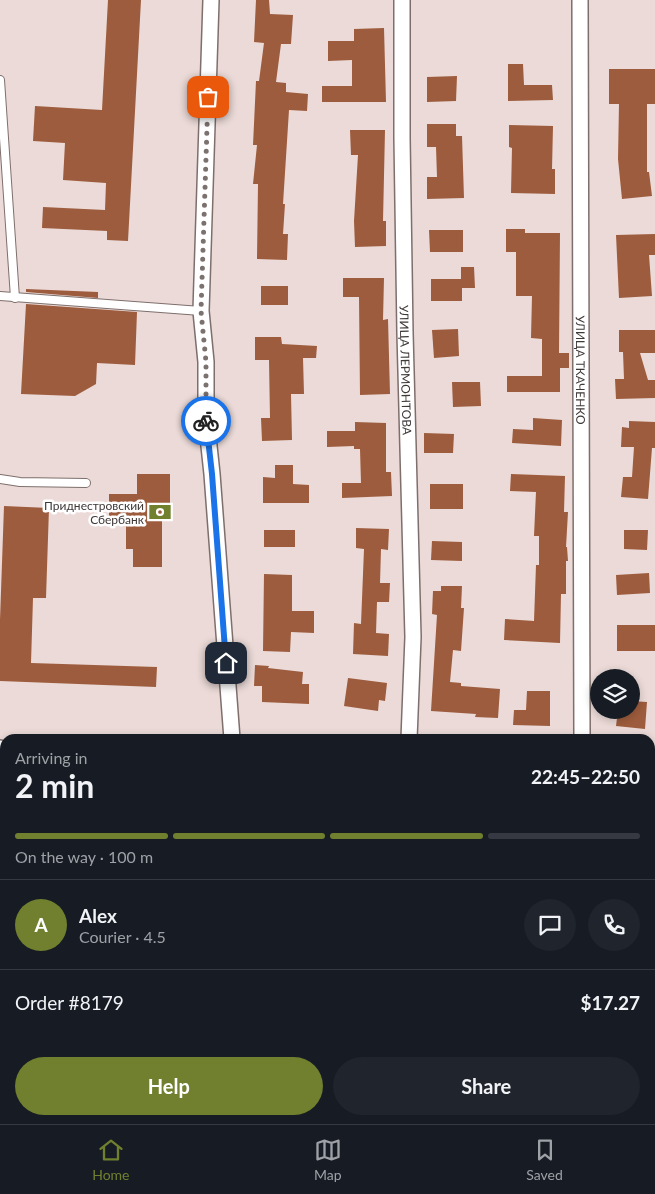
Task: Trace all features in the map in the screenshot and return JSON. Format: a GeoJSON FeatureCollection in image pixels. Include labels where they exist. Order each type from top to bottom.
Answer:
{"type":"FeatureCollection","features":[{"type":"Feature","properties":{"kind":"street"},"geometry":{"type":"LineString","coordinates":[[211,0],[201,311],[206,362],[206,418],[232,734]]}},
{"type":"Feature","properties":{"kind":"street","name":"УЛИЦА ЛЕРМОНТОВА"},"geometry":{"type":"LineString","coordinates":[[402,0],[405,313],[413,637],[409,734]]}},
{"type":"Feature","properties":{"kind":"street","name":"УЛИЦА ТКАЧЕНКО"},"geometry":{"type":"LineString","coordinates":[[580,0],[582,734]]}},
{"type":"Feature","properties":{"kind":"lane"},"geometry":{"type":"LineString","coordinates":[[0,80],[15,298]]}},
{"type":"Feature","properties":{"kind":"lane"},"geometry":{"type":"LineString","coordinates":[[0,296],[201,311]]}},
{"type":"Feature","properties":{"kind":"lane"},"geometry":{"type":"LineString","coordinates":[[0,479],[20,482],[86,482]]}},
{"type":"Feature","properties":{"kind":"building"},"geometry":{"type":"Polygon","coordinates":[[[108,0],[141,0],[128,241],[107,240],[107,231],[42,228],[43,207],[105,210],[106,183],[63,180],[65,143],[33,141],[35,106],[102,110],[108,0]]]}},
{"type":"Feature","properties":{"kind":"building"},"geometry":{"type":"Polygon","coordinates":[[[256,0],[269,0],[270,14],[293,15],[291,44],[281,44],[276,82],[286,83],[286,92],[308,94],[307,111],[289,110],[283,204],[285,204],[283,234],[288,234],[287,260],[257,259],[258,184],[253,184],[257,145],[253,145],[256,81],[259,81],[264,43],[254,42],[256,0]]]}},
{"type":"Feature","properties":{"kind":"building"},"geometry":{"type":"Polygon","coordinates":[[[384,28],[386,102],[322,102],[322,86],[352,86],[352,60],[328,61],[328,41],[354,41],[354,29],[384,28]]]}},
{"type":"Feature","properties":{"kind":"building"},"geometry":{"type":"Polygon","coordinates":[[[508,64],[523,64],[524,85],[552,85],[553,100],[508,101],[508,64]]]}},
{"type":"Feature","properties":{"kind":"building"},"geometry":{"type":"Polygon","coordinates":[[[609,69],[655,69],[655,104],[647,104],[647,172],[649,172],[652,196],[622,199],[618,159],[619,104],[609,104],[609,69]]]}},
{"type":"Feature","properties":{"kind":"building"},"geometry":{"type":"Polygon","coordinates":[[[457,76],[456,101],[427,102],[427,77],[457,76]]]}},
{"type":"Feature","properties":{"kind":"building"},"geometry":{"type":"Polygon","coordinates":[[[427,124],[456,124],[456,136],[462,136],[464,198],[427,199],[427,177],[437,177],[436,147],[427,147],[427,124]]]}},
{"type":"Feature","properties":{"kind":"building"},"geometry":{"type":"Polygon","coordinates":[[[509,125],[553,126],[552,169],[555,169],[555,194],[511,193],[512,148],[509,147],[509,125]]]}},
{"type":"Feature","properties":{"kind":"building"},"geometry":{"type":"Polygon","coordinates":[[[350,130],[385,130],[383,221],[386,221],[386,246],[355,247],[354,221],[358,155],[351,155],[350,130]]]}},
{"type":"Feature","properties":{"kind":"building"},"geometry":{"type":"Polygon","coordinates":[[[506,229],[525,229],[525,233],[560,233],[559,353],[569,353],[569,368],[560,368],[560,392],[507,392],[507,376],[542,376],[542,339],[531,338],[532,296],[516,296],[516,252],[506,252],[506,229]]]}},
{"type":"Feature","properties":{"kind":"building"},"geometry":{"type":"Polygon","coordinates":[[[429,230],[463,230],[463,252],[430,252],[429,230]]]}},
{"type":"Feature","properties":{"kind":"building"},"geometry":{"type":"Polygon","coordinates":[[[655,234],[655,255],[649,255],[652,296],[619,298],[616,235],[655,234]]]}},
{"type":"Feature","properties":{"kind":"building"},"geometry":{"type":"Polygon","coordinates":[[[461,267],[474,267],[475,288],[462,288],[462,301],[431,301],[431,279],[461,279],[461,267]]]}},
{"type":"Feature","properties":{"kind":"building"},"geometry":{"type":"Polygon","coordinates":[[[343,278],[384,278],[383,320],[388,319],[390,394],[360,395],[359,297],[343,297],[343,278]]]}},
{"type":"Feature","properties":{"kind":"building"},"geometry":{"type":"Polygon","coordinates":[[[261,286],[288,286],[288,305],[261,305],[261,286]]]}},
{"type":"Feature","properties":{"kind":"building"},"geometry":{"type":"Polygon","coordinates":[[[26,289],[98,292],[98,298],[26,292],[26,289]]]}},
{"type":"Feature","properties":{"kind":"building"},"geometry":{"type":"Polygon","coordinates":[[[26,304],[137,312],[135,365],[97,363],[96,384],[75,396],[21,394],[26,304]]]}},
{"type":"Feature","properties":{"kind":"building"},"geometry":{"type":"Polygon","coordinates":[[[458,329],[459,356],[434,358],[432,330],[458,329]]]}},
{"type":"Feature","properties":{"kind":"building"},"geometry":{"type":"Polygon","coordinates":[[[619,330],[655,330],[655,353],[640,353],[648,380],[655,380],[655,398],[616,399],[615,379],[624,379],[623,352],[619,352],[619,330]]]}},
{"type":"Feature","properties":{"kind":"building"},"geometry":{"type":"Polygon","coordinates":[[[255,337],[281,337],[282,344],[317,346],[316,358],[303,358],[304,394],[291,394],[292,440],[262,441],[261,418],[270,418],[269,360],[255,360],[255,337]]]}},
{"type":"Feature","properties":{"kind":"building"},"geometry":{"type":"Polygon","coordinates":[[[452,382],[480,382],[481,406],[453,407],[452,382]]]}},
{"type":"Feature","properties":{"kind":"building"},"geometry":{"type":"Polygon","coordinates":[[[533,418],[562,420],[561,446],[512,443],[513,429],[533,430],[533,418]]]}},
{"type":"Feature","properties":{"kind":"building"},"geometry":{"type":"Polygon","coordinates":[[[629,421],[655,422],[655,448],[652,448],[648,499],[621,497],[623,477],[632,477],[634,447],[621,447],[622,427],[629,428],[629,421]]]}},
{"type":"Feature","properties":{"kind":"building"},"geometry":{"type":"Polygon","coordinates":[[[355,422],[386,423],[386,472],[391,472],[392,496],[342,498],[342,483],[361,483],[360,449],[354,449],[354,446],[327,447],[327,431],[355,431],[355,422]]]}},
{"type":"Feature","properties":{"kind":"building"},"geometry":{"type":"Polygon","coordinates":[[[424,433],[454,434],[453,453],[424,453],[424,433]]]}},
{"type":"Feature","properties":{"kind":"building"},"geometry":{"type":"Polygon","coordinates":[[[275,465],[293,465],[293,484],[309,485],[309,503],[263,503],[263,477],[275,478],[275,465]]]}},
{"type":"Feature","properties":{"kind":"building"},"geometry":{"type":"Polygon","coordinates":[[[137,474],[170,474],[170,511],[162,511],[162,567],[133,567],[133,549],[126,549],[126,519],[109,519],[109,494],[137,494],[137,474]]]}},
{"type":"Feature","properties":{"kind":"building"},"geometry":{"type":"Polygon","coordinates":[[[511,474],[565,476],[564,512],[568,512],[566,547],[568,561],[566,561],[566,594],[561,594],[560,643],[504,640],[505,619],[534,621],[536,565],[539,565],[539,536],[534,536],[536,492],[510,491],[511,474]]]}},
{"type":"Feature","properties":{"kind":"building"},"geometry":{"type":"Polygon","coordinates":[[[430,484],[463,484],[463,509],[430,509],[430,484]]]}},
{"type":"Feature","properties":{"kind":"building"},"geometry":{"type":"Polygon","coordinates":[[[4,506],[49,508],[46,598],[33,598],[31,663],[157,667],[156,687],[0,681],[4,506]]]}},
{"type":"Feature","properties":{"kind":"building"},"geometry":{"type":"Polygon","coordinates":[[[356,528],[389,529],[388,550],[381,549],[380,583],[390,583],[389,602],[377,602],[376,633],[389,634],[388,656],[353,654],[354,623],[361,624],[364,549],[356,548],[356,528]]]}},
{"type":"Feature","properties":{"kind":"building"},"geometry":{"type":"Polygon","coordinates":[[[264,530],[295,530],[295,547],[264,547],[264,530]]]}},
{"type":"Feature","properties":{"kind":"building"},"geometry":{"type":"Polygon","coordinates":[[[624,530],[648,530],[647,550],[624,549],[624,530]]]}},
{"type":"Feature","properties":{"kind":"building"},"geometry":{"type":"Polygon","coordinates":[[[432,541],[462,542],[462,561],[431,560],[432,541]]]}},
{"type":"Feature","properties":{"kind":"building"},"geometry":{"type":"Polygon","coordinates":[[[649,573],[650,593],[617,595],[616,575],[649,573]]]}},
{"type":"Feature","properties":{"kind":"building"},"geometry":{"type":"Polygon","coordinates":[[[264,574],[292,575],[292,611],[314,611],[314,633],[291,632],[290,652],[263,651],[264,574]]]}},
{"type":"Feature","properties":{"kind":"building"},"geometry":{"type":"Polygon","coordinates":[[[441,586],[462,586],[461,608],[464,608],[461,651],[453,650],[450,682],[461,683],[461,686],[500,689],[498,718],[475,717],[476,714],[431,711],[437,615],[432,614],[433,591],[441,591],[441,586]]]}},
{"type":"Feature","properties":{"kind":"building"},"geometry":{"type":"Polygon","coordinates":[[[617,625],[655,625],[655,651],[617,651],[617,625]]]}},
{"type":"Feature","properties":{"kind":"building"},"geometry":{"type":"Polygon","coordinates":[[[255,665],[303,672],[302,684],[309,684],[309,704],[262,702],[262,686],[254,686],[255,665]]]}},
{"type":"Feature","properties":{"kind":"building"},"geometry":{"type":"Polygon","coordinates":[[[348,678],[387,683],[385,701],[379,700],[378,711],[344,706],[348,678]]]}},
{"type":"Feature","properties":{"kind":"building"},"geometry":{"type":"Polygon","coordinates":[[[527,691],[550,691],[550,726],[513,725],[514,710],[526,710],[527,691]]]}},
{"type":"Feature","properties":{"kind":"building"},"geometry":{"type":"Polygon","coordinates":[[[640,702],[647,702],[645,729],[616,726],[617,719],[640,719],[640,702]]]}},
{"type":"Feature","properties":{"kind":"way so far"},"geometry":{"type":"LineString","coordinates":[[206,421],[206,362],[201,311],[208,97]]}},
{"type":"Feature","properties":{"kind":"place","name":"Приднестровский Сбербанк"},"geometry":{"type":"Point","coordinates":[160,512]}},
{"type":"Feature","properties":{"kind":"route"},"geometry":{"type":"LineString","coordinates":[[206,421],[212,474],[226,663]]}}]}
